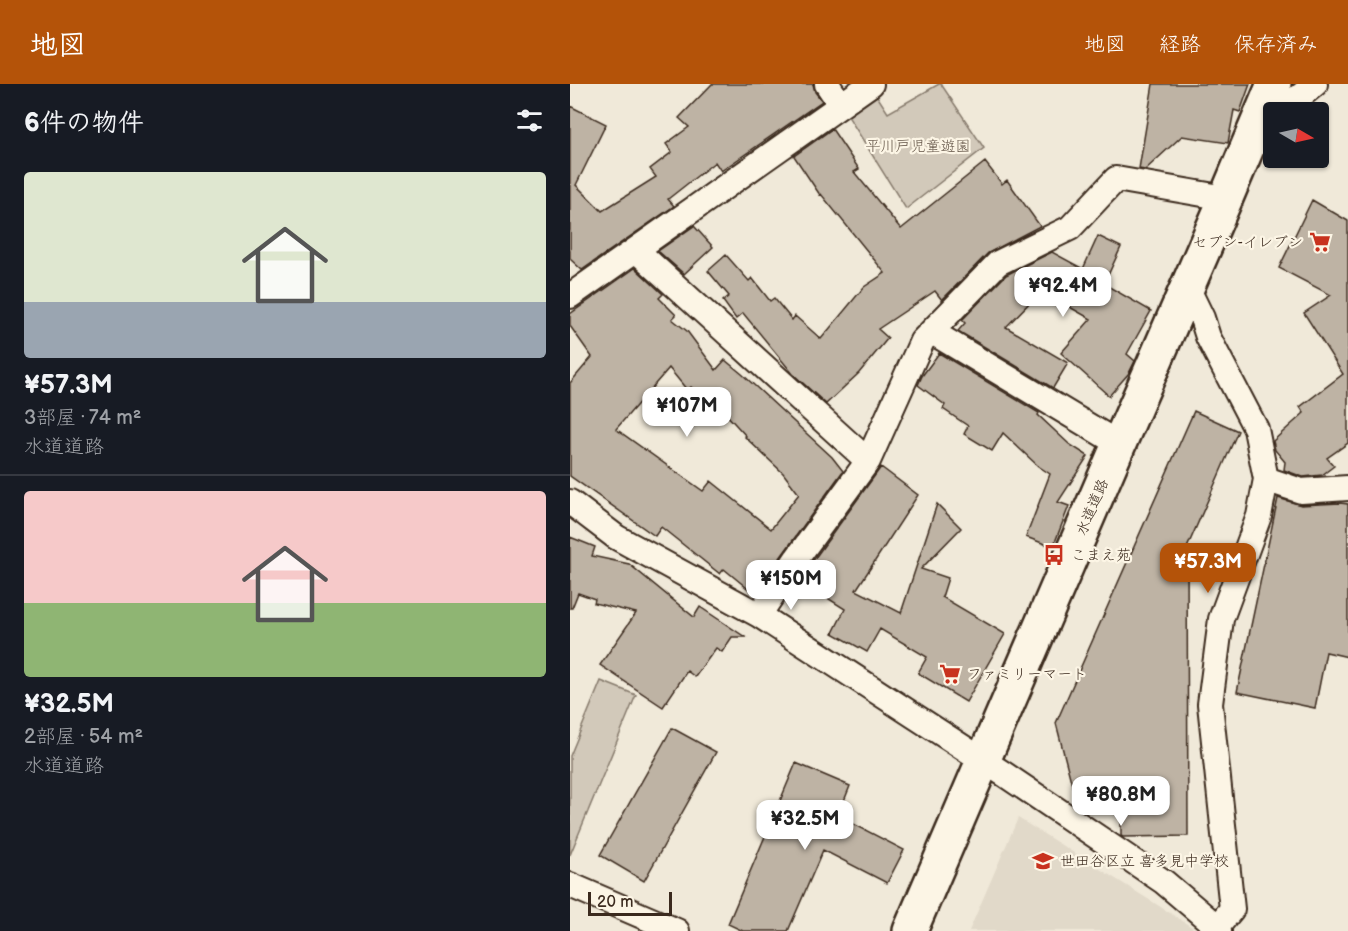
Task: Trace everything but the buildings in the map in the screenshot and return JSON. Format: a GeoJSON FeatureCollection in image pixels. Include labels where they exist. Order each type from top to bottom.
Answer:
{"type":"FeatureCollection","features":[{"type":"Feature","properties":{"kind":"main road","name":"水道道路"},"geometry":{"type":"LineString","coordinates":[[910,931],[1269,95]]}},
{"type":"Feature","properties":{"kind":"street"},"geometry":{"type":"LineString","coordinates":[[827,84],[841,105]]}},
{"type":"Feature","properties":{"kind":"street"},"geometry":{"type":"LineString","coordinates":[[570,296],[871,84]]}},
{"type":"Feature","properties":{"kind":"street"},"geometry":{"type":"LineString","coordinates":[[1269,95],[1298,98],[1315,84]]}},
{"type":"Feature","properties":{"kind":"street"},"geometry":{"type":"LineString","coordinates":[[759,615],[797,558],[868,461],[922,341],[999,263],[1071,228],[1116,179],[1226,198]]}},
{"type":"Feature","properties":{"kind":"street"},"geometry":{"type":"LineString","coordinates":[[636,250],[868,461]]}},
{"type":"Feature","properties":{"kind":"street"},"geometry":{"type":"LineString","coordinates":[[570,502],[616,537],[759,615],[983,761],[1164,882],[1218,929],[1232,909],[1210,704],[1221,619],[1259,516],[1266,479],[1256,429],[1208,338],[1202,318],[1186,288]]}},
{"type":"Feature","properties":{"kind":"street"},"geometry":{"type":"LineString","coordinates":[[932,332],[1119,444]]}},
{"type":"Feature","properties":{"kind":"street"},"geometry":{"type":"LineString","coordinates":[[1266,479],[1301,491],[1348,488]]}},
{"type":"Feature","properties":{"kind":"street"},"geometry":{"type":"LineString","coordinates":[[570,885],[677,931]]}},
{"type":"Feature","properties":{"kind":"shaded area","name":"世田谷区立 喜多見中学校"},"geometry":{"type":"Polygon","coordinates":[[[1018,818],[1156,904],[1198,931],[969,931],[1018,818]]]}},
{"type":"Feature","properties":{"kind":"green space","name":"平川戸児童遊園"},"geometry":{"type":"Polygon","coordinates":[[[939,84],[984,148],[906,209],[841,105],[870,85],[888,113],[939,84]]]}},
{"type":"Feature","properties":{"kind":"green space"},"geometry":{"type":"Polygon","coordinates":[[[601,681],[636,695],[570,855],[570,756],[601,681]]]}},
{"type":"Feature","properties":{"kind":"place","name":"セブン-イレブン"},"geometry":{"type":"Point","coordinates":[1320,242]}},
{"type":"Feature","properties":{"kind":"place","name":"こまえ苑"},"geometry":{"type":"Point","coordinates":[1054,555]}},
{"type":"Feature","properties":{"kind":"place","name":"ファミリーマート"},"geometry":{"type":"Point","coordinates":[950,674]}},
{"type":"Feature","properties":{"kind":"place","name":"世田谷区立 喜多見中学校"},"geometry":{"type":"Point","coordinates":[1043,861]}}]}
